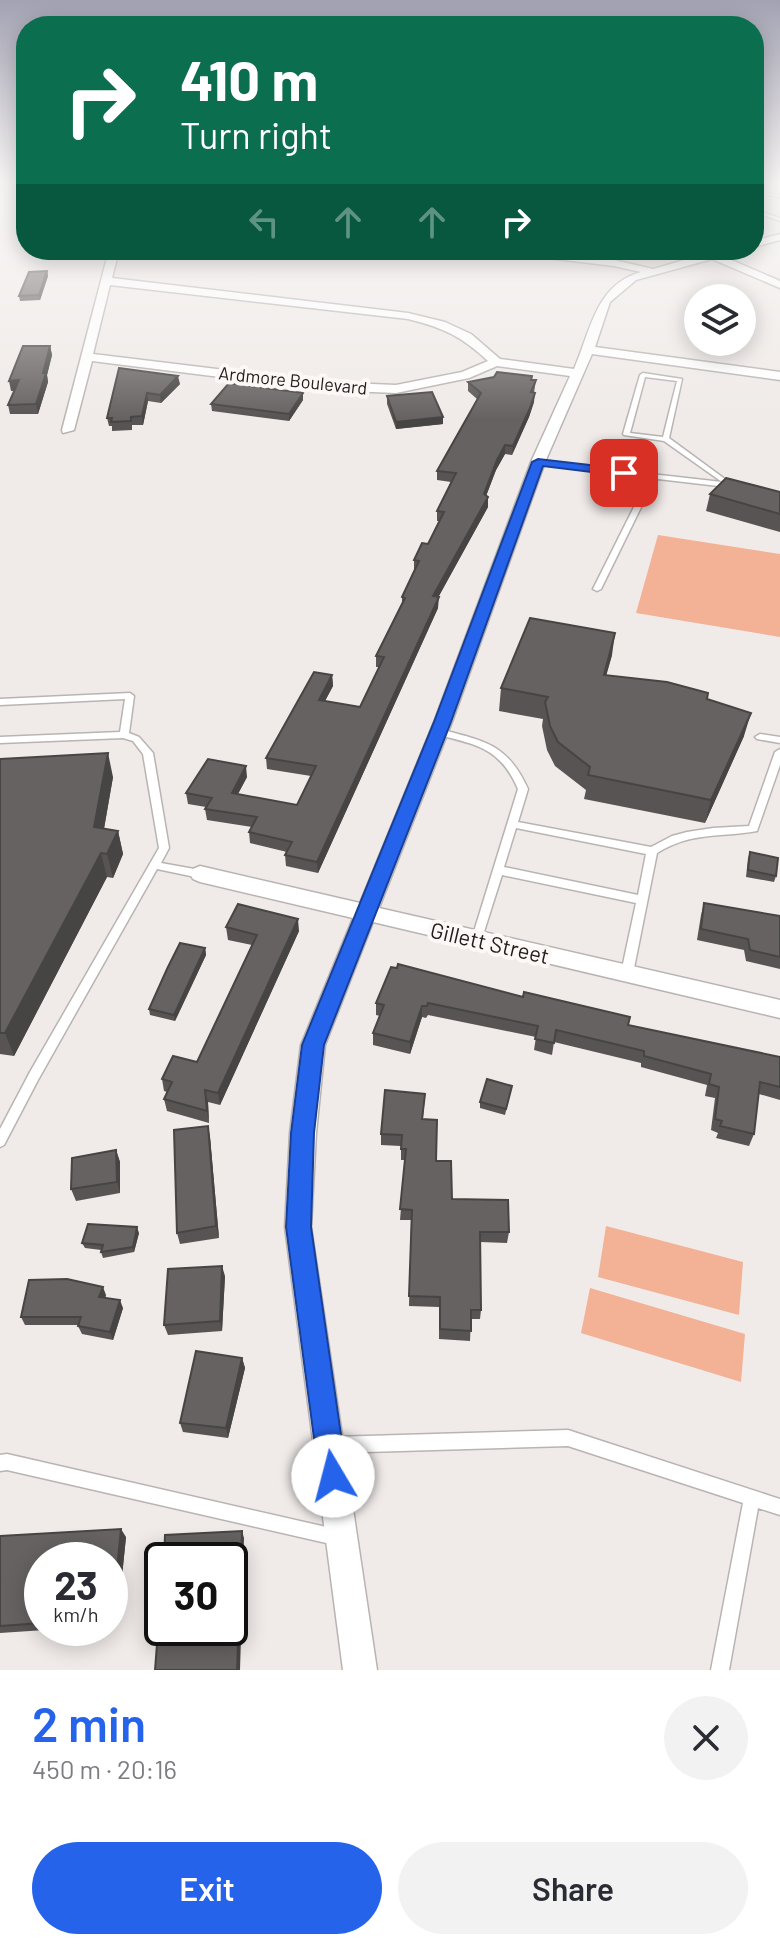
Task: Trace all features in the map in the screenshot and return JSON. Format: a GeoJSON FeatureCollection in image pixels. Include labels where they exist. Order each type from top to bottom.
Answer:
{"type":"FeatureCollection","features":[{"type":"Feature","properties":{"kind":"street"},"geometry":{"type":"LineString","coordinates":[[68,430],[111,263]]}},
{"type":"Feature","properties":{"kind":"street"},"geometry":{"type":"LineString","coordinates":[[613,263],[649,271]]}},
{"type":"Feature","properties":{"kind":"street"},"geometry":{"type":"LineString","coordinates":[[360,1670],[298,1227],[303,1133],[313,1045],[439,732],[538,462],[588,350],[605,301],[624,283],[649,271],[682,263]]}},
{"type":"Feature","properties":{"kind":"street"},"geometry":{"type":"LineString","coordinates":[[740,263],[780,285]]}},
{"type":"Feature","properties":{"kind":"street"},"geometry":{"type":"LineString","coordinates":[[107,281],[408,316],[441,324],[467,336],[496,362],[577,373]]}},
{"type":"Feature","properties":{"kind":"street"},"geometry":{"type":"LineString","coordinates":[[588,350],[780,376]]}},
{"type":"Feature","properties":{"kind":"street","name":"Ardmore Boulevard"},"geometry":{"type":"LineString","coordinates":[[87,357],[325,386],[396,389],[452,378],[496,362]]}},
{"type":"Feature","properties":{"kind":"street","name":"Gillett Street"},"geometry":{"type":"LineString","coordinates":[[200,874],[780,1009]]}},
{"type":"Feature","properties":{"kind":"lane"},"geometry":{"type":"LineString","coordinates":[[666,439],[680,380],[643,375],[626,434],[666,439],[730,485]]}},
{"type":"Feature","properties":{"kind":"lane"},"geometry":{"type":"LineString","coordinates":[[538,462],[742,487]]}},
{"type":"Feature","properties":{"kind":"lane"},"geometry":{"type":"LineString","coordinates":[[597,589],[656,477]]}},
{"type":"Feature","properties":{"kind":"lane"},"geometry":{"type":"LineString","coordinates":[[0,702],[130,696],[124,735]]}},
{"type":"Feature","properties":{"kind":"lane"},"geometry":{"type":"LineString","coordinates":[[439,732],[491,747],[515,767],[523,789],[477,938]]}},
{"type":"Feature","properties":{"kind":"lane"},"geometry":{"type":"LineString","coordinates":[[0,740],[124,735],[136,739],[148,753],[164,848],[0,1141]]}},
{"type":"Feature","properties":{"kind":"lane"},"geometry":{"type":"LineString","coordinates":[[760,737],[780,740]]}},
{"type":"Feature","properties":{"kind":"lane"},"geometry":{"type":"LineString","coordinates":[[627,973],[652,851],[670,838],[753,829],[780,752]]}},
{"type":"Feature","properties":{"kind":"lane"},"geometry":{"type":"LineString","coordinates":[[512,824],[652,851]]}},
{"type":"Feature","properties":{"kind":"lane"},"geometry":{"type":"LineString","coordinates":[[154,865],[200,874]]}},
{"type":"Feature","properties":{"kind":"lane"},"geometry":{"type":"LineString","coordinates":[[498,870],[642,900]]}},
{"type":"Feature","properties":{"kind":"lane"},"geometry":{"type":"LineString","coordinates":[[328,1445],[568,1438],[780,1507]]}},
{"type":"Feature","properties":{"kind":"lane"},"geometry":{"type":"LineString","coordinates":[[0,1463],[341,1539]]}},
{"type":"Feature","properties":{"kind":"lane"},"geometry":{"type":"LineString","coordinates":[[720,1670],[752,1498]]}},
{"type":"Feature","properties":{"kind":"shaded area"},"geometry":{"type":"Polygon","coordinates":[[[658,535],[780,554],[780,637],[636,613],[658,535]]]}},
{"type":"Feature","properties":{"kind":"shaded area"},"geometry":{"type":"Polygon","coordinates":[[[606,1226],[743,1262],[739,1315],[598,1277],[606,1226]]]}},
{"type":"Feature","properties":{"kind":"shaded area"},"geometry":{"type":"Polygon","coordinates":[[[590,1288],[745,1334],[741,1382],[581,1333],[590,1288]]]}},
{"type":"Feature","properties":{"kind":"building"},"geometry":{"type":"Polygon","coordinates":[[[47,271],[39,295],[19,296],[29,272],[47,271]]]}},
{"type":"Feature","properties":{"kind":"building"},"geometry":{"type":"Polygon","coordinates":[[[23,346],[50,346],[43,373],[46,373],[36,404],[8,405],[19,380],[9,381],[23,346]]]}},
{"type":"Feature","properties":{"kind":"building"},"geometry":{"type":"Polygon","coordinates":[[[119,368],[178,376],[160,395],[147,393],[142,416],[131,417],[131,421],[111,422],[112,418],[107,418],[119,368]]]}},
{"type":"Feature","properties":{"kind":"building"},"geometry":{"type":"Polygon","coordinates":[[[497,372],[532,376],[531,380],[536,380],[530,408],[513,446],[505,445],[497,460],[484,494],[488,497],[433,596],[439,597],[317,862],[285,855],[292,842],[249,832],[257,817],[205,809],[212,798],[186,793],[208,759],[246,766],[232,793],[297,805],[316,766],[266,758],[314,672],[332,675],[319,700],[360,707],[384,657],[376,656],[405,598],[402,597],[419,561],[414,560],[422,543],[428,544],[444,512],[437,511],[456,473],[437,471],[481,393],[468,382],[494,377],[497,372]]]}},
{"type":"Feature","properties":{"kind":"building"},"geometry":{"type":"Polygon","coordinates":[[[229,383],[303,393],[289,414],[211,404],[229,383]]]}},
{"type":"Feature","properties":{"kind":"building"},"geometry":{"type":"Polygon","coordinates":[[[432,392],[443,417],[396,422],[387,396],[432,392]]]}},
{"type":"Feature","properties":{"kind":"building"},"geometry":{"type":"Polygon","coordinates":[[[726,478],[780,492],[780,514],[710,494],[726,478]]]}},
{"type":"Feature","properties":{"kind":"building"},"geometry":{"type":"Polygon","coordinates":[[[530,618],[615,633],[604,675],[667,682],[708,693],[707,699],[751,713],[711,800],[588,775],[590,767],[558,742],[550,726],[545,702],[548,697],[501,688],[530,618]]]}},
{"type":"Feature","properties":{"kind":"building"},"geometry":{"type":"Polygon","coordinates":[[[108,753],[94,827],[118,831],[107,854],[101,853],[5,1033],[0,1033],[0,759],[108,753]]]}},
{"type":"Feature","properties":{"kind":"building"},"geometry":{"type":"Polygon","coordinates":[[[750,852],[778,858],[776,876],[748,870],[750,852]]]}},
{"type":"Feature","properties":{"kind":"building"},"geometry":{"type":"Polygon","coordinates":[[[704,903],[780,916],[780,957],[750,950],[748,939],[701,929],[704,903]]]}},
{"type":"Feature","properties":{"kind":"building"},"geometry":{"type":"Polygon","coordinates":[[[238,904],[298,919],[218,1093],[205,1090],[207,1111],[164,1099],[172,1082],[162,1079],[173,1056],[197,1062],[257,935],[226,927],[238,904]]]}},
{"type":"Feature","properties":{"kind":"building"},"geometry":{"type":"Polygon","coordinates":[[[180,943],[205,948],[174,1015],[149,1009],[167,969],[180,943]]]}},
{"type":"Feature","properties":{"kind":"building"},"geometry":{"type":"Polygon","coordinates":[[[398,964],[523,997],[524,992],[630,1017],[628,1025],[780,1057],[780,1087],[760,1082],[754,1134],[720,1126],[722,1121],[715,1119],[719,1087],[709,1084],[711,1074],[644,1056],[644,1051],[556,1030],[554,1043],[535,1039],[538,1026],[428,1003],[422,1006],[410,1042],[373,1033],[384,1005],[376,1003],[391,967],[397,968],[398,964]]]}},
{"type":"Feature","properties":{"kind":"building"},"geometry":{"type":"Polygon","coordinates":[[[487,1079],[512,1086],[506,1109],[480,1102],[487,1079]]]}},
{"type":"Feature","properties":{"kind":"building"},"geometry":{"type":"Polygon","coordinates":[[[385,1090],[425,1094],[422,1119],[437,1120],[436,1161],[451,1161],[452,1199],[508,1200],[509,1232],[480,1232],[481,1310],[471,1310],[471,1331],[440,1329],[440,1297],[409,1296],[412,1210],[400,1209],[406,1149],[401,1149],[402,1135],[381,1134],[385,1090]]]}},
{"type":"Feature","properties":{"kind":"building"},"geometry":{"type":"Polygon","coordinates":[[[208,1126],[216,1226],[177,1233],[174,1130],[208,1126]]]}},
{"type":"Feature","properties":{"kind":"building"},"geometry":{"type":"Polygon","coordinates":[[[116,1150],[117,1182],[71,1189],[72,1158],[116,1150]]]}},
{"type":"Feature","properties":{"kind":"building"},"geometry":{"type":"Polygon","coordinates":[[[88,1224],[137,1227],[133,1247],[101,1252],[103,1245],[82,1243],[88,1224]]]}},
{"type":"Feature","properties":{"kind":"building"},"geometry":{"type":"Polygon","coordinates":[[[222,1266],[220,1321],[164,1325],[168,1269],[222,1266]]]}},
{"type":"Feature","properties":{"kind":"building"},"geometry":{"type":"Polygon","coordinates":[[[67,1279],[103,1287],[99,1297],[120,1300],[110,1332],[78,1326],[81,1317],[21,1317],[29,1280],[67,1279]]]}},
{"type":"Feature","properties":{"kind":"building"},"geometry":{"type":"Polygon","coordinates":[[[196,1351],[242,1358],[226,1428],[180,1423],[196,1351]]]}},
{"type":"Feature","properties":{"kind":"building"},"geometry":{"type":"Polygon","coordinates":[[[121,1529],[120,1542],[24,1542],[24,1624],[0,1626],[0,1536],[121,1529]]]}},
{"type":"Feature","properties":{"kind":"building"},"geometry":{"type":"Polygon","coordinates":[[[242,1531],[242,1542],[165,1542],[165,1535],[242,1531]]]}},
{"type":"Feature","properties":{"kind":"building"},"geometry":{"type":"Polygon","coordinates":[[[157,1646],[238,1646],[237,1670],[155,1670],[157,1646]]]}},
{"type":"Feature","properties":{"kind":"route"},"geometry":{"type":"LineString","coordinates":[[333,1476],[298,1227],[303,1133],[313,1045],[443,722],[538,462],[624,473]]}}]}
